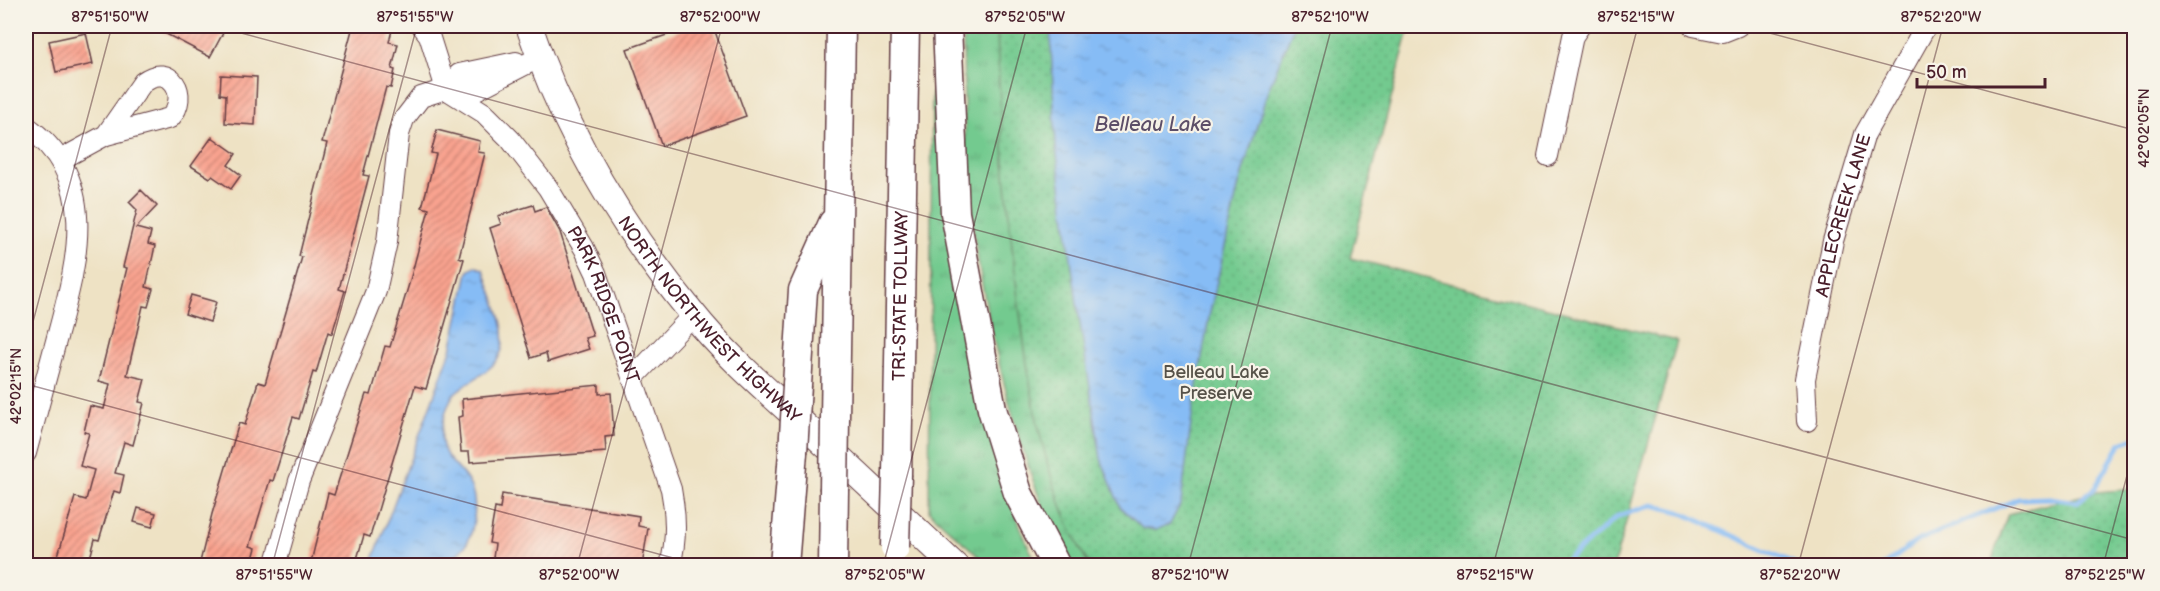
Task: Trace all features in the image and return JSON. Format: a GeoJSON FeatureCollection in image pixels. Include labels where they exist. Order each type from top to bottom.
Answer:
{"type":"FeatureCollection","features":[{"type":"Feature","properties":{"kind":"highway"},"geometry":{"type":"LineString","coordinates":[[833,566],[841,26]]}},
{"type":"Feature","properties":{"kind":"highway","name":"TRI-STATE TOLLWAY"},"geometry":{"type":"LineString","coordinates":[[895,556],[905,26]]}},
{"type":"Feature","properties":{"kind":"highway"},"geometry":{"type":"LineString","coordinates":[[947,26],[955,213],[992,409],[1018,493],[1056,566]]}},
{"type":"Feature","properties":{"kind":"highway"},"geometry":{"type":"LineString","coordinates":[[784,566],[803,290],[838,213]]}},
{"type":"Feature","properties":{"kind":"main road","name":"NORTH NORTHWEST HIGHWAY"},"geometry":{"type":"LineString","coordinates":[[529,26],[540,57],[584,151],[628,228],[693,315],[756,380],[955,566]]}},
{"type":"Feature","properties":{"kind":"street"},"geometry":{"type":"LineString","coordinates":[[422,26],[429,35],[446,89]]}},
{"type":"Feature","properties":{"kind":"street"},"geometry":{"type":"LineString","coordinates":[[1548,156],[1573,36],[1580,26]]}},
{"type":"Feature","properties":{"kind":"street"},"geometry":{"type":"LineString","coordinates":[[1693,26],[1723,32],[1738,26]]}},
{"type":"Feature","properties":{"kind":"street","name":"APPLECREEK LANE"},"geometry":{"type":"LineString","coordinates":[[1807,421],[1805,379],[1831,252],[1865,134],[1926,26]]}},
{"type":"Feature","properties":{"kind":"street"},"geometry":{"type":"LineString","coordinates":[[275,566],[299,481],[376,291],[387,242],[399,134],[404,119],[421,97],[446,89],[474,91],[540,57]]}},
{"type":"Feature","properties":{"kind":"street","name":"PARK RIDGE POINT"},"geometry":{"type":"LineString","coordinates":[[446,89],[484,113],[510,139],[549,188],[596,273],[671,489],[676,526],[675,545],[670,566]]}},
{"type":"Feature","properties":{"kind":"street"},"geometry":{"type":"LineString","coordinates":[[26,126],[45,141],[60,160],[74,195],[78,235],[71,285],[26,453]]}},
{"type":"Feature","properties":{"kind":"street"},"geometry":{"type":"LineString","coordinates":[[60,160],[106,135]]}},
{"type":"Feature","properties":{"kind":"street"},"geometry":{"type":"LineString","coordinates":[[634,377],[693,315]]}},
{"type":"Feature","properties":{"kind":"green space"},"geometry":{"type":"Polygon","coordinates":[[[963,26],[1050,26],[1105,565],[1069,565],[1034,484],[1003,379],[984,296],[968,189],[963,26]]]}},
{"type":"Feature","properties":{"kind":"green space","name":"Belleau Lake Preserve"},"geometry":{"type":"Polygon","coordinates":[[[997,26],[1410,26],[1350,258],[1677,341],[1614,565],[1089,565],[1060,502],[1040,436],[1033,402],[1018,298],[1007,196],[997,26]]]}},
{"type":"Feature","properties":{"kind":"green space"},"geometry":{"type":"Polygon","coordinates":[[[932,91],[936,92],[1001,476],[1027,544],[1038,565],[988,565],[929,511],[932,91]]]}},
{"type":"Feature","properties":{"kind":"green space"},"geometry":{"type":"Polygon","coordinates":[[[2134,489],[2134,565],[1990,565],[2008,514],[2097,492],[2134,489]]]}},
{"type":"Feature","properties":{"kind":"water","name":"Belleau Lake"},"geometry":{"type":"Polygon","coordinates":[[[1050,26],[1294,26],[1267,93],[1239,184],[1209,317],[1193,408],[1181,503],[1170,524],[1156,530],[1142,528],[1120,507],[1101,459],[1056,148],[1050,26]]]}},
{"type":"Feature","properties":{"kind":"water"},"geometry":{"type":"Polygon","coordinates":[[[475,266],[484,270],[495,300],[502,324],[503,344],[496,362],[453,395],[446,410],[442,430],[442,440],[447,455],[466,478],[472,491],[475,507],[471,533],[465,546],[445,565],[371,565],[451,350],[468,272],[475,266]]]}},
{"type":"Feature","properties":{"kind":"building"},"geometry":{"type":"Polygon","coordinates":[[[151,26],[208,26],[223,33],[210,57],[151,26]]]}},
{"type":"Feature","properties":{"kind":"building"},"geometry":{"type":"Polygon","coordinates":[[[353,26],[393,26],[389,42],[398,44],[392,69],[395,70],[391,88],[386,87],[363,175],[369,176],[339,289],[345,291],[332,334],[328,332],[316,373],[313,372],[299,419],[293,417],[273,481],[270,480],[250,546],[256,548],[251,566],[199,566],[239,423],[245,425],[258,382],[265,384],[302,257],[299,256],[327,143],[322,142],[353,26]]]}},
{"type":"Feature","properties":{"kind":"building"},"geometry":{"type":"Polygon","coordinates":[[[692,26],[713,26],[746,116],[662,146],[627,49],[692,26]]]}},
{"type":"Feature","properties":{"kind":"building"},"geometry":{"type":"Polygon","coordinates":[[[86,33],[93,64],[56,72],[49,41],[86,33]]]}},
{"type":"Feature","properties":{"kind":"building"},"geometry":{"type":"Polygon","coordinates":[[[221,75],[257,77],[255,125],[225,123],[226,95],[220,94],[221,75]]]}},
{"type":"Feature","properties":{"kind":"building"},"geometry":{"type":"Polygon","coordinates":[[[437,130],[480,141],[478,152],[485,153],[459,257],[464,259],[426,389],[415,386],[370,537],[364,535],[355,566],[310,566],[328,493],[334,495],[366,394],[371,395],[385,346],[390,347],[409,284],[429,209],[422,207],[436,154],[431,153],[437,130]]]}},
{"type":"Feature","properties":{"kind":"building"},"geometry":{"type":"Polygon","coordinates":[[[212,137],[236,154],[228,165],[241,175],[231,189],[191,166],[212,137]]]}},
{"type":"Feature","properties":{"kind":"building"},"geometry":{"type":"Polygon","coordinates":[[[141,190],[157,206],[136,228],[151,232],[148,244],[155,246],[146,287],[153,289],[148,307],[143,306],[127,375],[145,379],[139,402],[144,403],[133,445],[124,442],[115,473],[124,475],[120,493],[114,491],[99,540],[95,539],[88,566],[55,566],[75,497],[86,500],[94,470],[80,466],[89,433],[84,432],[90,406],[104,409],[110,384],[99,381],[127,268],[123,267],[137,210],[129,202],[141,190]]]}},
{"type":"Feature","properties":{"kind":"building"},"geometry":{"type":"Polygon","coordinates":[[[533,205],[535,211],[546,207],[560,232],[593,336],[585,338],[589,349],[548,362],[546,353],[531,358],[490,228],[501,224],[498,216],[533,205]]]}},
{"type":"Feature","properties":{"kind":"building"},"geometry":{"type":"Polygon","coordinates":[[[191,295],[216,302],[210,322],[185,314],[191,295]]]}},
{"type":"Feature","properties":{"kind":"building"},"geometry":{"type":"Polygon","coordinates":[[[599,385],[599,394],[611,393],[614,436],[605,437],[606,452],[470,462],[469,452],[461,452],[458,417],[463,416],[462,399],[599,385]]]}},
{"type":"Feature","properties":{"kind":"building"},"geometry":{"type":"Polygon","coordinates":[[[502,494],[639,516],[638,526],[648,528],[642,566],[540,566],[493,558],[495,544],[489,543],[495,508],[500,509],[502,494]]]}},
{"type":"Feature","properties":{"kind":"building"},"geometry":{"type":"Polygon","coordinates":[[[138,508],[156,513],[152,527],[134,522],[138,508]]]}},
{"type":"Feature","properties":{"kind":"waterway"},"geometry":{"type":"LineString","coordinates":[[1883,566],[1917,541],[2018,499],[2050,498],[2077,502],[2095,488],[2121,443],[2134,440]]}},
{"type":"Feature","properties":{"kind":"waterway"},"geometry":{"type":"LineString","coordinates":[[1560,566],[1618,516],[1653,505],[1680,512],[1800,566]]}}]}
